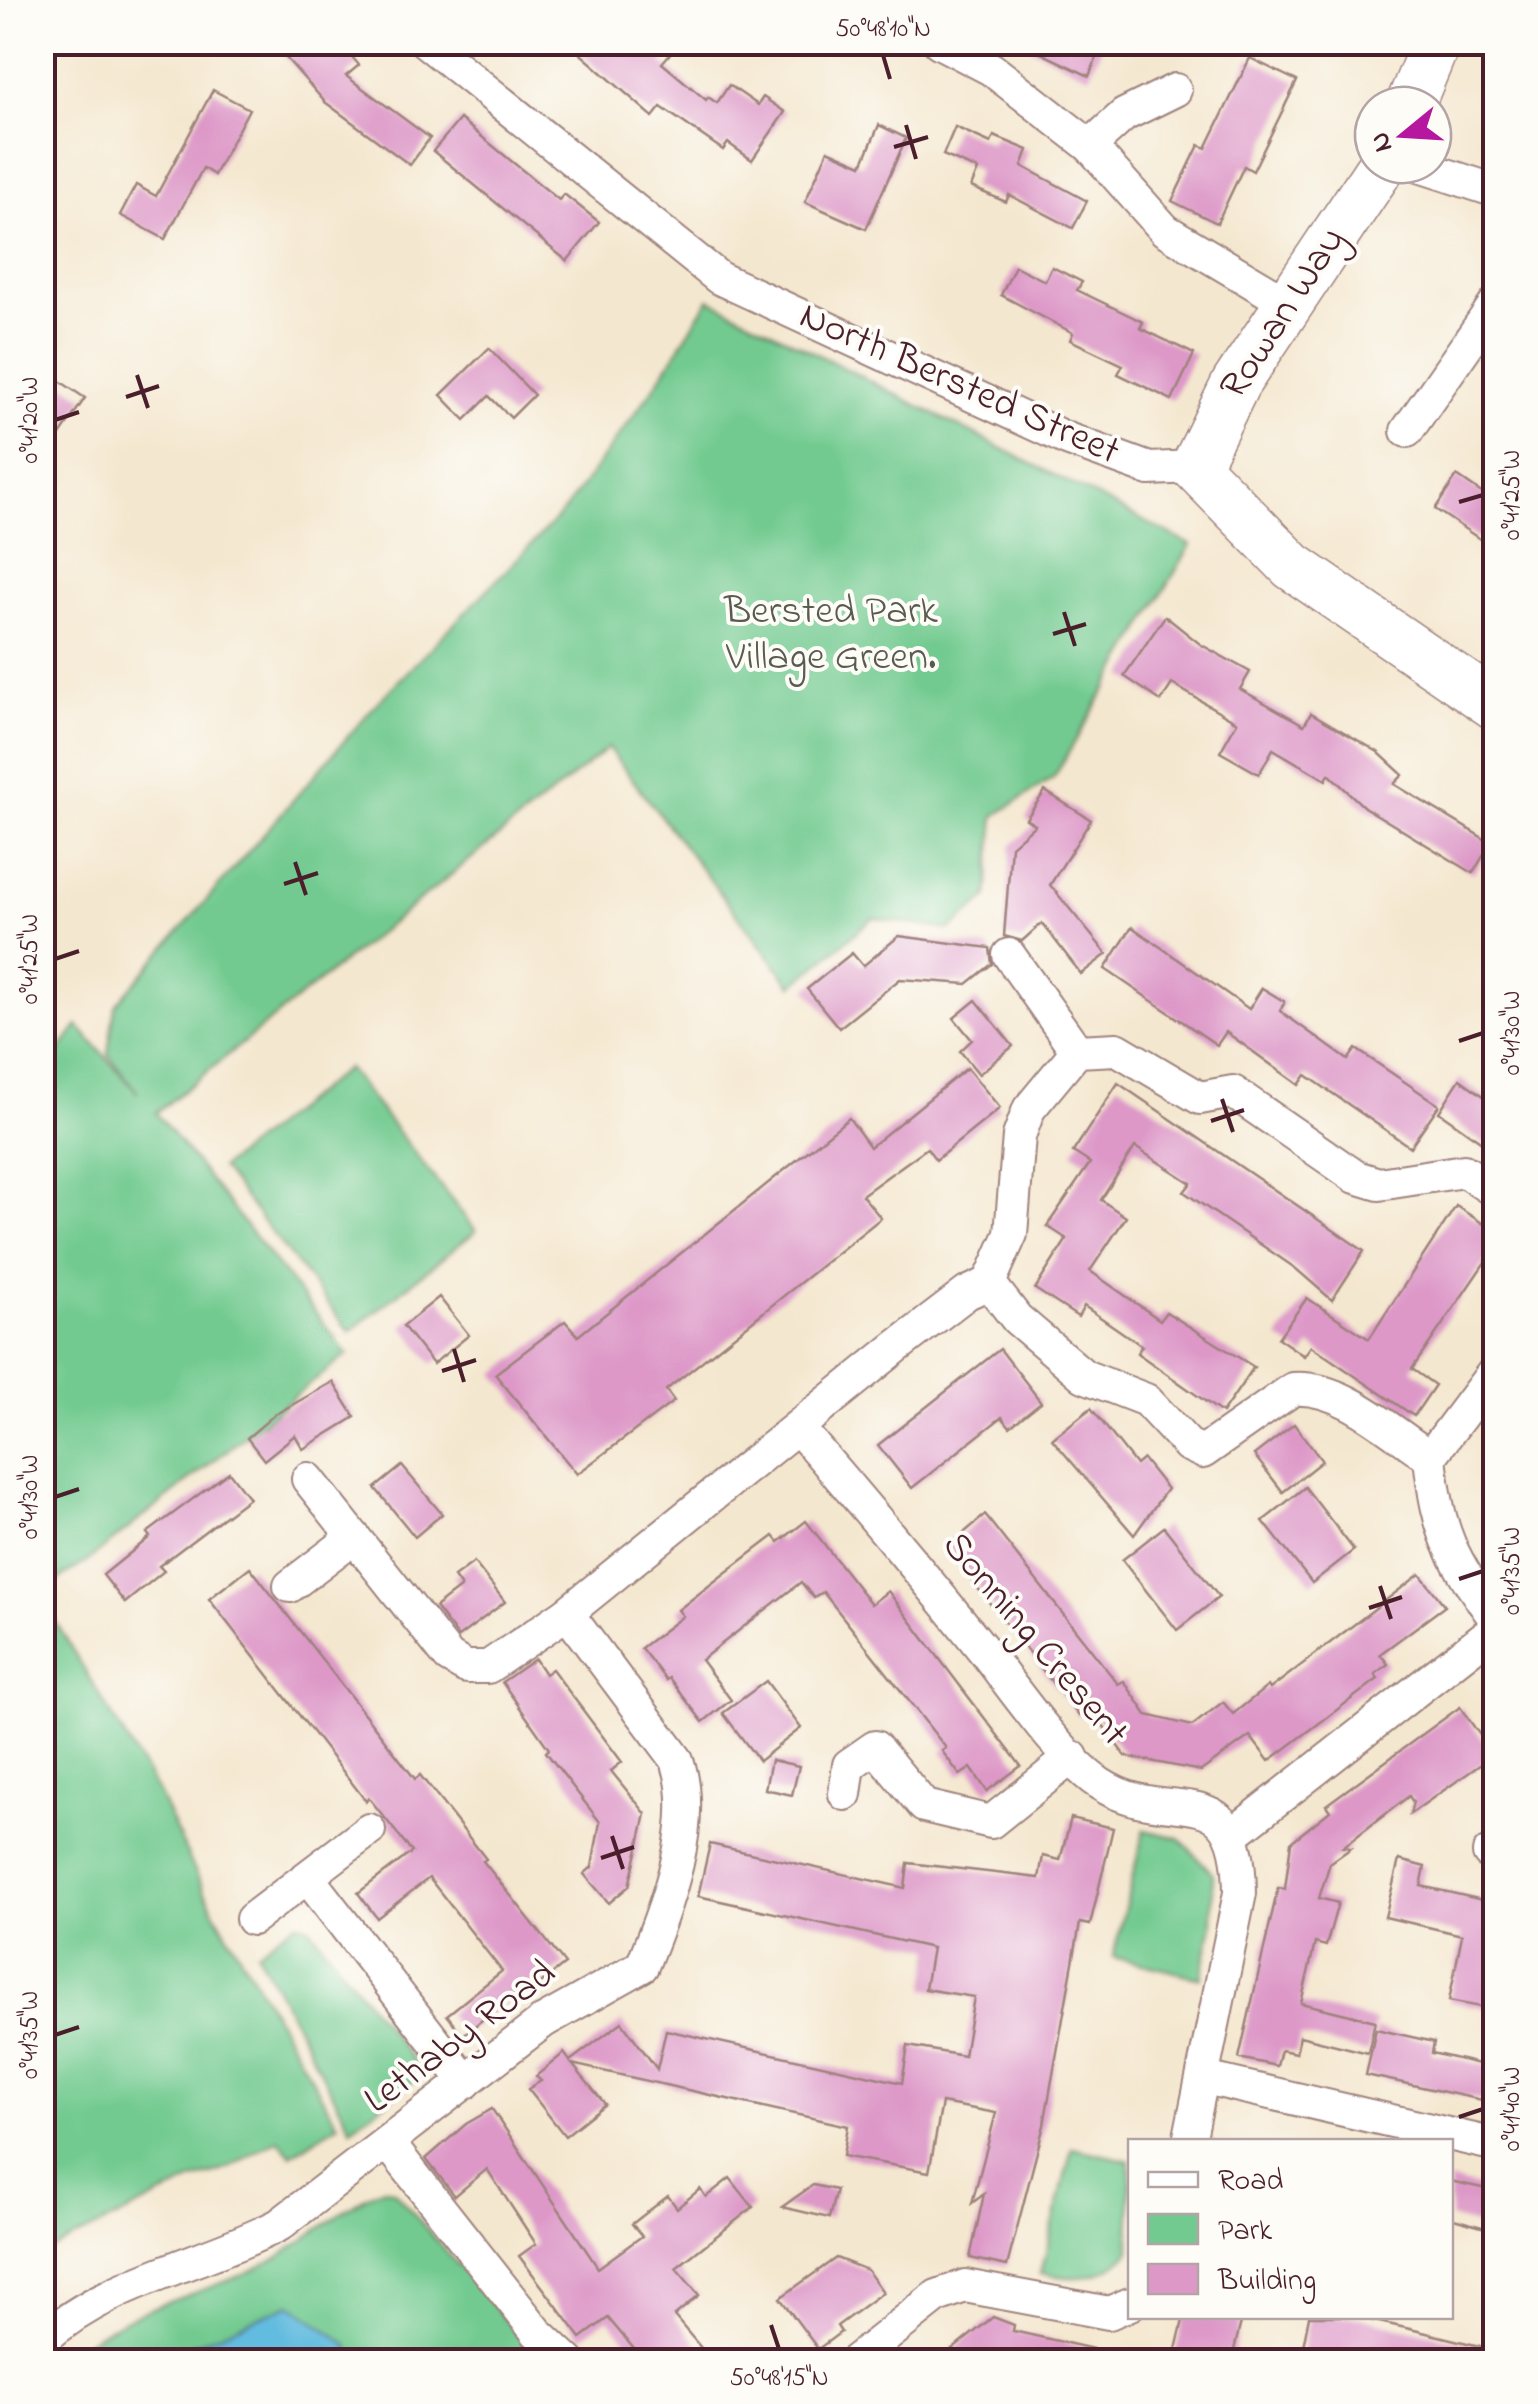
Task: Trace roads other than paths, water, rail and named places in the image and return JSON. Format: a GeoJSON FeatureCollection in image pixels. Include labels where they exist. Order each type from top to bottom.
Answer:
{"type":"FeatureCollection","features":[{"type":"Feature","properties":{"kind":"street","name":"North Bersted Street"},"geometry":{"type":"LineString","coordinates":[[426,42],[720,278],[1067,438],[1149,469],[1195,467]]}},
{"type":"Feature","properties":{"kind":"street"},"geometry":{"type":"LineString","coordinates":[[939,42],[991,69],[1090,146],[1165,230],[1290,305]]}},
{"type":"Feature","properties":{"kind":"street"},"geometry":{"type":"LineString","coordinates":[[1418,85],[1436,42]]}},
{"type":"Feature","properties":{"kind":"street"},"geometry":{"type":"LineString","coordinates":[[1090,146],[1124,115],[1175,90]]}},
{"type":"Feature","properties":{"kind":"street"},"geometry":{"type":"LineString","coordinates":[[1453,177],[1496,191]]}},
{"type":"Feature","properties":{"kind":"street","name":"Rowan Way"},"geometry":{"type":"LineString","coordinates":[[1195,467],[1236,382],[1369,185]]}},
{"type":"Feature","properties":{"kind":"street"},"geometry":{"type":"LineString","coordinates":[[1406,431],[1496,303]]}},
{"type":"Feature","properties":{"kind":"street"},"geometry":{"type":"LineString","coordinates":[[1195,467],[1292,566],[1496,706]]}},
{"type":"Feature","properties":{"kind":"street"},"geometry":{"type":"LineString","coordinates":[[1009,955],[1077,1050]]}},
{"type":"Feature","properties":{"kind":"street"},"geometry":{"type":"LineString","coordinates":[[308,1480],[449,1657],[466,1668],[488,1667],[567,1613],[895,1348],[967,1293],[989,1283],[1011,1234],[1024,1122],[1049,1081],[1077,1050],[1117,1049],[1200,1098],[1233,1092],[1356,1177],[1379,1184],[1464,1171],[1496,1192]]}},
{"type":"Feature","properties":{"kind":"street"},"geometry":{"type":"LineString","coordinates":[[989,1283],[1017,1318],[1084,1376],[1146,1400],[1188,1445],[1202,1452],[1215,1448],[1294,1389],[1308,1388],[1325,1391],[1430,1457]]}},
{"type":"Feature","properties":{"kind":"street"},"geometry":{"type":"LineString","coordinates":[[1496,1369],[1430,1457],[1436,1514],[1452,1558],[1496,1620]]}},
{"type":"Feature","properties":{"kind":"street","name":"Sonning Cresent"},"geometry":{"type":"LineString","coordinates":[[799,1428],[1072,1757],[1098,1783],[1122,1795],[1200,1810],[1215,1816],[1233,1834]]}},
{"type":"Feature","properties":{"kind":"street"},"geometry":{"type":"LineString","coordinates":[[290,1586],[354,1537]]}},
{"type":"Feature","properties":{"kind":"street","name":"Lethaby Road"},"geometry":{"type":"LineString","coordinates":[[42,2340],[72,2313],[118,2289],[235,2247],[280,2225],[544,2022],[642,1966],[676,1858],[686,1785],[677,1760],[567,1613]]}},
{"type":"Feature","properties":{"kind":"street"},"geometry":{"type":"LineString","coordinates":[[1190,2139],[1240,1894],[1239,1855],[1233,1834],[1496,1628]]}},
{"type":"Feature","properties":{"kind":"street"},"geometry":{"type":"LineString","coordinates":[[844,1794],[849,1765],[875,1747],[924,1806],[992,1822],[1072,1757]]}},
{"type":"Feature","properties":{"kind":"street"},"geometry":{"type":"LineString","coordinates":[[252,1918],[369,1830]]}},
{"type":"Feature","properties":{"kind":"street"},"geometry":{"type":"LineString","coordinates":[[308,1878],[466,2082]]}},
{"type":"Feature","properties":{"kind":"street"},"geometry":{"type":"LineString","coordinates":[[1205,2078],[1496,2144]]}},
{"type":"Feature","properties":{"kind":"street"},"geometry":{"type":"LineString","coordinates":[[389,2144],[537,2332],[569,2362]]}},
{"type":"Feature","properties":{"kind":"street"},"geometry":{"type":"LineString","coordinates":[[854,2362],[937,2296],[966,2286],[1108,2313],[1128,2305]]}},
{"type":"Feature","properties":{"kind":"water"},"geometry":{"type":"Polygon","coordinates":[[[291,2304],[347,2344],[355,2361],[179,2361],[176,2352],[291,2304]]]}},
{"type":"Feature","properties":{"kind":"park label","name":"Bersted Park Village Green."},"geometry":{"type":"Point","coordinates":[831,635]}}]}
